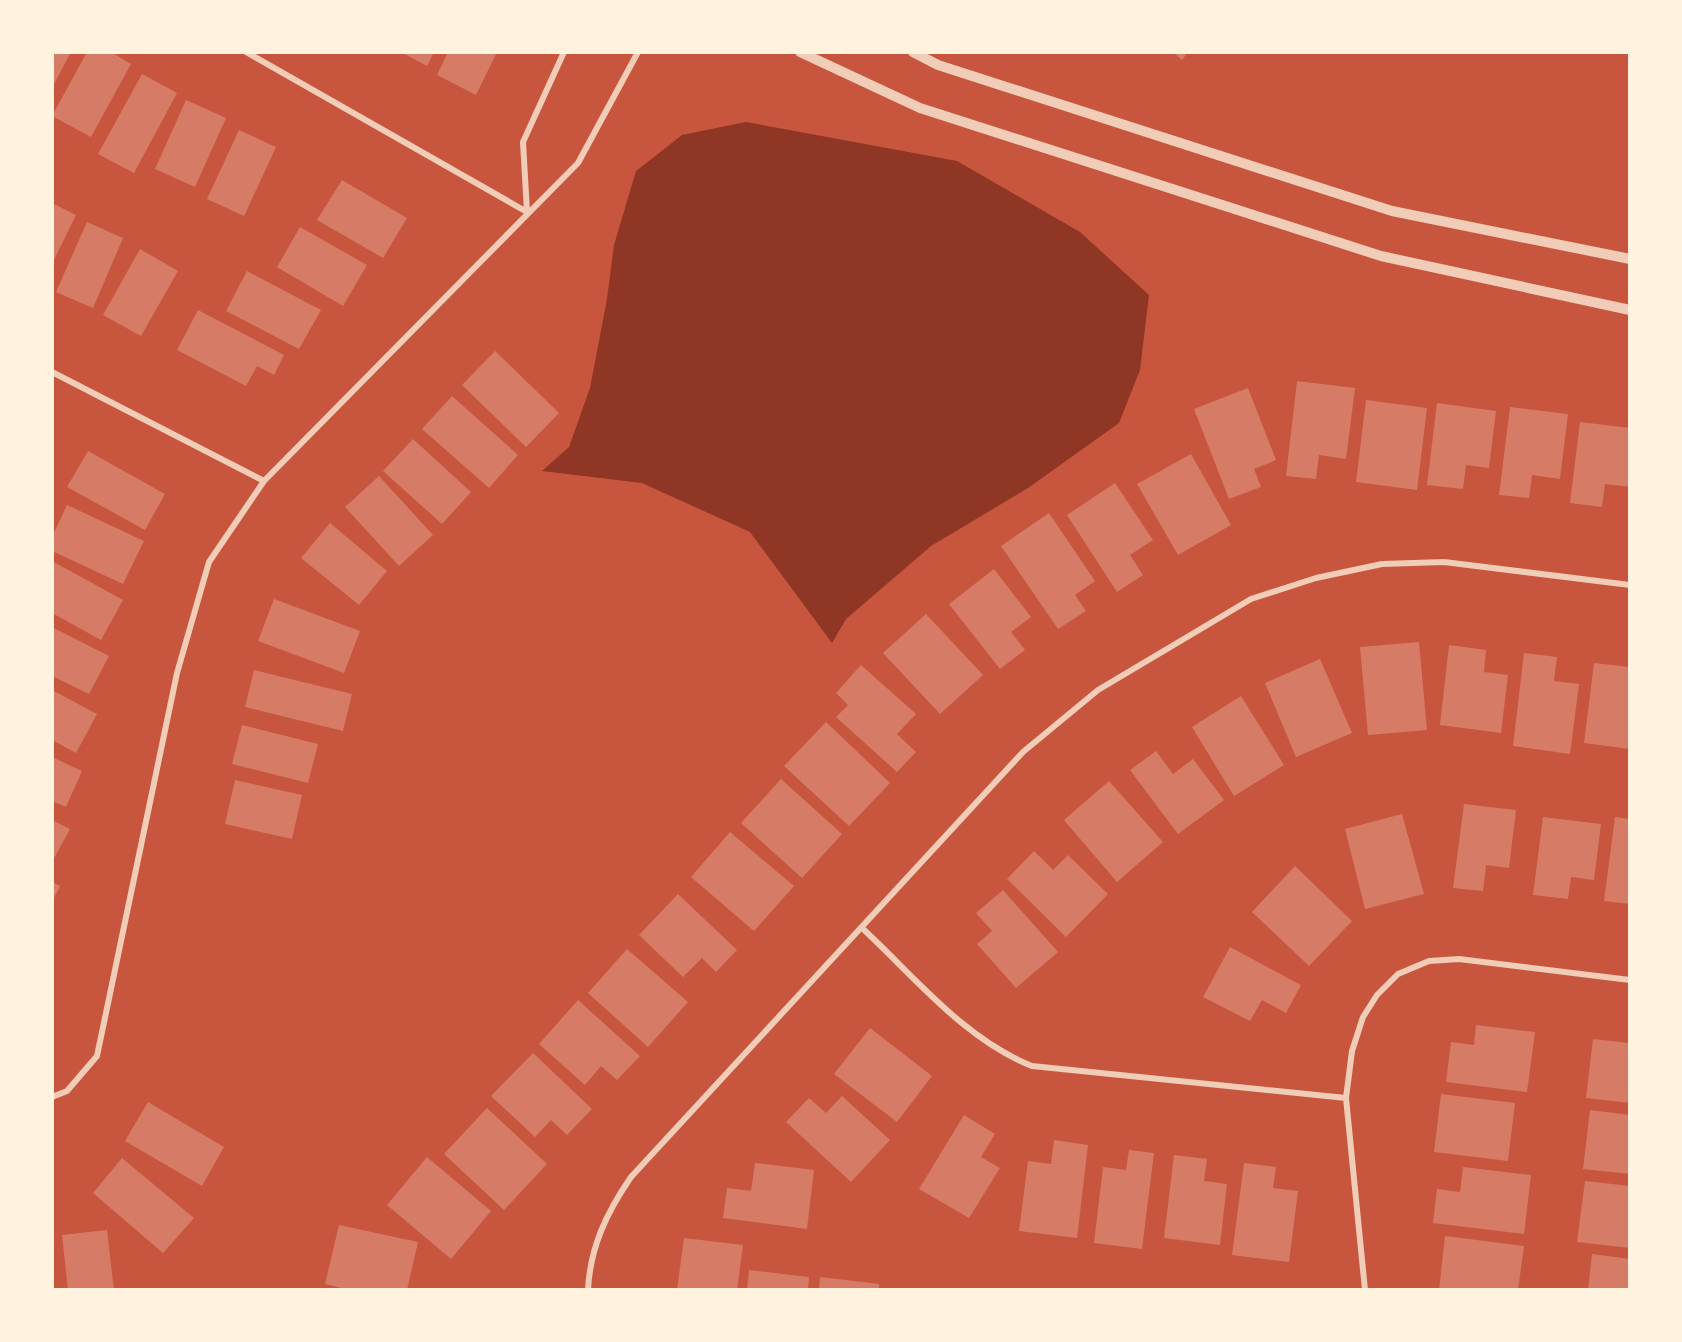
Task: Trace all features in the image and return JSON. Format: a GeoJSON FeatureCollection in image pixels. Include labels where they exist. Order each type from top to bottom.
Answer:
{"type":"FeatureCollection","features":[{"type":"Feature","properties":{"kind":"street"},"geometry":{"type":"LineString","coordinates":[[246,52],[527,212]]}},
{"type":"Feature","properties":{"kind":"street"},"geometry":{"type":"LineString","coordinates":[[527,212],[523,142],[564,52]]}},
{"type":"Feature","properties":{"kind":"street"},"geometry":{"type":"LineString","coordinates":[[52,1097],[67,1091],[97,1056],[177,673],[209,562],[264,481],[527,212],[578,163],[638,52]]}},
{"type":"Feature","properties":{"kind":"street"},"geometry":{"type":"LineString","coordinates":[[800,52],[920,108],[1381,256],[1629,310]]}},
{"type":"Feature","properties":{"kind":"street"},"geometry":{"type":"LineString","coordinates":[[913,52],[938,65],[1392,211],[1629,259]]}},
{"type":"Feature","properties":{"kind":"street"},"geometry":{"type":"LineString","coordinates":[[52,372],[264,481]]}},
{"type":"Feature","properties":{"kind":"street"},"geometry":{"type":"LineString","coordinates":[[588,1290],[598,1235],[610,1208],[631,1177],[1023,752],[1098,690],[1251,599],[1316,578],[1382,564],[1444,562],[1629,585]]}},
{"type":"Feature","properties":{"kind":"street"},"geometry":{"type":"LineString","coordinates":[[862,928],[979,1038],[1009,1057],[1032,1066],[1346,1098]]}},
{"type":"Feature","properties":{"kind":"street"},"geometry":{"type":"LineString","coordinates":[[1365,1290],[1346,1098],[1352,1051],[1363,1017],[1377,995],[1398,974],[1429,961],[1460,959],[1629,980]]}},
{"type":"Feature","properties":{"kind":"shaded area"},"geometry":{"type":"Polygon","coordinates":[[[746,122],[957,161],[1080,232],[1149,295],[1140,370],[1119,423],[1028,488],[931,546],[846,619],[832,643],[750,532],[642,483],[542,471],[569,447],[590,388],[607,299],[614,245],[636,171],[682,135],[746,122]]]}},
{"type":"Feature","properties":{"kind":"building"},"geometry":{"type":"Polygon","coordinates":[[[52,52],[71,52],[52,88],[52,52]]]}},
{"type":"Feature","properties":{"kind":"building"},"geometry":{"type":"Polygon","coordinates":[[[87,52],[111,52],[131,64],[91,137],[52,116],[87,52]]]}},
{"type":"Feature","properties":{"kind":"building"},"geometry":{"type":"Polygon","coordinates":[[[401,52],[434,52],[427,66],[401,52]]]}},
{"type":"Feature","properties":{"kind":"building"},"geometry":{"type":"Polygon","coordinates":[[[448,52],[497,52],[476,95],[437,75],[448,52]]]}},
{"type":"Feature","properties":{"kind":"building"},"geometry":{"type":"Polygon","coordinates":[[[1173,52],[1188,52],[1182,60],[1173,52]]]}},
{"type":"Feature","properties":{"kind":"building"},"geometry":{"type":"Polygon","coordinates":[[[142,74],[177,93],[134,173],[98,154],[142,74]]]}},
{"type":"Feature","properties":{"kind":"building"},"geometry":{"type":"Polygon","coordinates":[[[186,100],[226,118],[195,187],[155,169],[186,100]]]}},
{"type":"Feature","properties":{"kind":"building"},"geometry":{"type":"Polygon","coordinates":[[[239,130],[276,147],[244,216],[207,199],[239,130]]]}},
{"type":"Feature","properties":{"kind":"building"},"geometry":{"type":"Polygon","coordinates":[[[342,180],[407,218],[383,258],[317,220],[342,180]]]}},
{"type":"Feature","properties":{"kind":"building"},"geometry":{"type":"Polygon","coordinates":[[[52,203],[76,215],[52,264],[52,203]]]}},
{"type":"Feature","properties":{"kind":"building"},"geometry":{"type":"Polygon","coordinates":[[[87,222],[123,238],[93,308],[56,292],[87,222]]]}},
{"type":"Feature","properties":{"kind":"building"},"geometry":{"type":"Polygon","coordinates":[[[300,227],[367,265],[343,306],[277,267],[300,227]]]}},
{"type":"Feature","properties":{"kind":"building"},"geometry":{"type":"Polygon","coordinates":[[[140,249],[178,271],[141,336],[103,315],[140,249]]]}},
{"type":"Feature","properties":{"kind":"building"},"geometry":{"type":"Polygon","coordinates":[[[247,271],[321,310],[299,349],[226,311],[247,271]]]}},
{"type":"Feature","properties":{"kind":"building"},"geometry":{"type":"Polygon","coordinates":[[[198,310],[284,355],[274,375],[257,366],[246,386],[177,350],[198,310]]]}},
{"type":"Feature","properties":{"kind":"building"},"geometry":{"type":"Polygon","coordinates":[[[495,351],[559,413],[526,447],[462,385],[495,351]]]}},
{"type":"Feature","properties":{"kind":"building"},"geometry":{"type":"Polygon","coordinates":[[[1297,381],[1355,388],[1346,459],[1319,455],[1316,479],[1286,476],[1297,381]]]}},
{"type":"Feature","properties":{"kind":"building"},"geometry":{"type":"Polygon","coordinates":[[[1248,388],[1276,460],[1254,469],[1261,487],[1229,499],[1194,409],[1248,388]]]}},
{"type":"Feature","properties":{"kind":"building"},"geometry":{"type":"Polygon","coordinates":[[[452,396],[518,455],[489,488],[422,429],[452,396]]]}},
{"type":"Feature","properties":{"kind":"building"},"geometry":{"type":"Polygon","coordinates":[[[1366,400],[1427,408],[1417,490],[1356,482],[1366,400]]]}},
{"type":"Feature","properties":{"kind":"building"},"geometry":{"type":"Polygon","coordinates":[[[1437,403],[1496,411],[1489,468],[1466,465],[1463,489],[1427,485],[1437,403]]]}},
{"type":"Feature","properties":{"kind":"building"},"geometry":{"type":"Polygon","coordinates":[[[1510,407],[1568,414],[1560,479],[1532,475],[1529,498],[1499,495],[1510,407]]]}},
{"type":"Feature","properties":{"kind":"building"},"geometry":{"type":"Polygon","coordinates":[[[1580,422],[1630,428],[1630,487],[1605,484],[1602,507],[1570,503],[1580,422]]]}},
{"type":"Feature","properties":{"kind":"building"},"geometry":{"type":"Polygon","coordinates":[[[413,439],[471,492],[442,524],[383,471],[413,439]]]}},
{"type":"Feature","properties":{"kind":"building"},"geometry":{"type":"Polygon","coordinates":[[[88,451],[165,494],[145,530],[67,487],[88,451]]]}},
{"type":"Feature","properties":{"kind":"building"},"geometry":{"type":"Polygon","coordinates":[[[1191,454],[1231,525],[1178,555],[1137,484],[1191,454]]]}},
{"type":"Feature","properties":{"kind":"building"},"geometry":{"type":"Polygon","coordinates":[[[379,476],[433,535],[399,566],[345,507],[379,476]]]}},
{"type":"Feature","properties":{"kind":"building"},"geometry":{"type":"Polygon","coordinates":[[[1115,483],[1153,540],[1130,555],[1143,575],[1117,592],[1067,515],[1115,483]]]}},
{"type":"Feature","properties":{"kind":"building"},"geometry":{"type":"Polygon","coordinates":[[[67,505],[144,541],[123,584],[52,551],[52,537],[67,505]]]}},
{"type":"Feature","properties":{"kind":"building"},"geometry":{"type":"Polygon","coordinates":[[[1049,513],[1095,581],[1075,595],[1086,611],[1058,629],[1001,546],[1049,513]]]}},
{"type":"Feature","properties":{"kind":"building"},"geometry":{"type":"Polygon","coordinates":[[[330,523],[387,571],[359,605],[301,558],[330,523]]]}},
{"type":"Feature","properties":{"kind":"building"},"geometry":{"type":"Polygon","coordinates":[[[52,561],[123,600],[101,640],[52,613],[52,561]]]}},
{"type":"Feature","properties":{"kind":"building"},"geometry":{"type":"Polygon","coordinates":[[[994,569],[1031,617],[1011,632],[1025,650],[1000,669],[949,604],[994,569]]]}},
{"type":"Feature","properties":{"kind":"building"},"geometry":{"type":"Polygon","coordinates":[[[274,599],[360,631],[344,673],[258,641],[274,599]]]}},
{"type":"Feature","properties":{"kind":"building"},"geometry":{"type":"Polygon","coordinates":[[[926,614],[983,675],[940,714],[883,653],[926,614]]]}},
{"type":"Feature","properties":{"kind":"building"},"geometry":{"type":"Polygon","coordinates":[[[52,627],[109,656],[89,694],[52,676],[52,627]]]}},
{"type":"Feature","properties":{"kind":"building"},"geometry":{"type":"Polygon","coordinates":[[[1419,642],[1427,730],[1368,735],[1360,647],[1419,642]]]}},
{"type":"Feature","properties":{"kind":"building"},"geometry":{"type":"Polygon","coordinates":[[[1449,645],[1486,650],[1484,672],[1508,675],[1501,733],[1440,725],[1449,645]]]}},
{"type":"Feature","properties":{"kind":"building"},"geometry":{"type":"Polygon","coordinates":[[[1524,653],[1557,657],[1554,681],[1579,684],[1570,754],[1513,746],[1524,653]]]}},
{"type":"Feature","properties":{"kind":"building"},"geometry":{"type":"Polygon","coordinates":[[[1320,659],[1352,733],[1296,757],[1265,683],[1320,659]]]}},
{"type":"Feature","properties":{"kind":"building"},"geometry":{"type":"Polygon","coordinates":[[[1594,663],[1630,667],[1630,749],[1584,743],[1594,663]]]}},
{"type":"Feature","properties":{"kind":"building"},"geometry":{"type":"Polygon","coordinates":[[[861,665],[916,714],[897,734],[916,752],[897,772],[836,717],[848,705],[836,693],[861,665]]]}},
{"type":"Feature","properties":{"kind":"building"},"geometry":{"type":"Polygon","coordinates":[[[254,670],[352,694],[343,731],[245,707],[254,670]]]}},
{"type":"Feature","properties":{"kind":"building"},"geometry":{"type":"Polygon","coordinates":[[[52,690],[97,714],[76,753],[52,740],[52,690]]]}},
{"type":"Feature","properties":{"kind":"building"},"geometry":{"type":"Polygon","coordinates":[[[1241,696],[1284,765],[1234,796],[1192,727],[1241,696]]]}},
{"type":"Feature","properties":{"kind":"building"},"geometry":{"type":"Polygon","coordinates":[[[826,722],[890,783],[849,826],[784,766],[826,722]]]}},
{"type":"Feature","properties":{"kind":"building"},"geometry":{"type":"Polygon","coordinates":[[[242,725],[318,744],[308,783],[232,764],[242,725]]]}},
{"type":"Feature","properties":{"kind":"building"},"geometry":{"type":"Polygon","coordinates":[[[1156,751],[1173,774],[1193,759],[1224,800],[1178,834],[1130,770],[1156,751]]]}},
{"type":"Feature","properties":{"kind":"building"},"geometry":{"type":"Polygon","coordinates":[[[52,757],[82,771],[66,807],[52,801],[52,757]]]}},
{"type":"Feature","properties":{"kind":"building"},"geometry":{"type":"Polygon","coordinates":[[[781,779],[842,834],[802,878],[741,823],[781,779]]]}},
{"type":"Feature","properties":{"kind":"building"},"geometry":{"type":"Polygon","coordinates":[[[235,780],[302,795],[292,839],[225,824],[235,780]]]}},
{"type":"Feature","properties":{"kind":"building"},"geometry":{"type":"Polygon","coordinates":[[[1109,781],[1163,842],[1117,882],[1064,820],[1109,781]]]}},
{"type":"Feature","properties":{"kind":"building"},"geometry":{"type":"Polygon","coordinates":[[[1464,804],[1516,810],[1509,868],[1486,865],[1483,891],[1453,888],[1464,804]]]}},
{"type":"Feature","properties":{"kind":"building"},"geometry":{"type":"Polygon","coordinates":[[[1402,814],[1424,894],[1365,909],[1345,829],[1402,814]]]}},
{"type":"Feature","properties":{"kind":"building"},"geometry":{"type":"Polygon","coordinates":[[[1543,817],[1601,824],[1594,880],[1571,877],[1568,899],[1533,895],[1543,817]]]}},
{"type":"Feature","properties":{"kind":"building"},"geometry":{"type":"Polygon","coordinates":[[[1615,817],[1630,819],[1630,904],[1604,901],[1615,817]]]}},
{"type":"Feature","properties":{"kind":"building"},"geometry":{"type":"Polygon","coordinates":[[[52,820],[70,829],[52,862],[52,820]]]}},
{"type":"Feature","properties":{"kind":"building"},"geometry":{"type":"Polygon","coordinates":[[[730,832],[794,886],[754,931],[691,877],[730,832]]]}},
{"type":"Feature","properties":{"kind":"building"},"geometry":{"type":"Polygon","coordinates":[[[1034,851],[1053,870],[1068,855],[1108,894],[1066,937],[1007,879],[1034,851]]]}},
{"type":"Feature","properties":{"kind":"building"},"geometry":{"type":"Polygon","coordinates":[[[1295,866],[1352,921],[1309,966],[1252,912],[1295,866]]]}},
{"type":"Feature","properties":{"kind":"building"},"geometry":{"type":"Polygon","coordinates":[[[52,882],[60,886],[52,902],[52,882]]]}},
{"type":"Feature","properties":{"kind":"building"},"geometry":{"type":"Polygon","coordinates":[[[1003,890],[1058,952],[1016,988],[977,944],[992,931],[976,913],[1003,890]]]}},
{"type":"Feature","properties":{"kind":"building"},"geometry":{"type":"Polygon","coordinates":[[[678,894],[737,950],[716,972],[702,958],[683,977],[639,935],[678,894]]]}},
{"type":"Feature","properties":{"kind":"building"},"geometry":{"type":"Polygon","coordinates":[[[1230,947],[1301,985],[1286,1013],[1262,1000],[1250,1021],[1203,997],[1230,947]]]}},
{"type":"Feature","properties":{"kind":"building"},"geometry":{"type":"Polygon","coordinates":[[[627,949],[688,1002],[648,1047],[588,993],[627,949]]]}},
{"type":"Feature","properties":{"kind":"building"},"geometry":{"type":"Polygon","coordinates":[[[578,1000],[640,1056],[617,1080],[601,1066],[585,1085],[539,1044],[578,1000]]]}},
{"type":"Feature","properties":{"kind":"building"},"geometry":{"type":"Polygon","coordinates":[[[1476,1025],[1535,1032],[1527,1092],[1446,1082],[1451,1042],[1474,1045],[1476,1025]]]}},
{"type":"Feature","properties":{"kind":"building"},"geometry":{"type":"Polygon","coordinates":[[[870,1028],[932,1076],[897,1122],[834,1074],[870,1028]]]}},
{"type":"Feature","properties":{"kind":"building"},"geometry":{"type":"Polygon","coordinates":[[[1593,1039],[1630,1043],[1630,1103],[1586,1098],[1593,1039]]]}},
{"type":"Feature","properties":{"kind":"building"},"geometry":{"type":"Polygon","coordinates":[[[533,1053],[592,1109],[567,1135],[551,1120],[535,1137],[491,1096],[533,1053]]]}},
{"type":"Feature","properties":{"kind":"building"},"geometry":{"type":"Polygon","coordinates":[[[1441,1094],[1515,1103],[1508,1161],[1434,1152],[1441,1094]]]}},
{"type":"Feature","properties":{"kind":"building"},"geometry":{"type":"Polygon","coordinates":[[[842,1096],[890,1140],[851,1182],[786,1122],[809,1098],[826,1113],[842,1096]]]}},
{"type":"Feature","properties":{"kind":"building"},"geometry":{"type":"Polygon","coordinates":[[[148,1102],[224,1147],[202,1186],[125,1141],[148,1102]]]}},
{"type":"Feature","properties":{"kind":"building"},"geometry":{"type":"Polygon","coordinates":[[[487,1108],[547,1164],[504,1210],[444,1154],[487,1108]]]}},
{"type":"Feature","properties":{"kind":"building"},"geometry":{"type":"Polygon","coordinates":[[[1590,1110],[1630,1115],[1630,1174],[1583,1169],[1590,1110]]]}},
{"type":"Feature","properties":{"kind":"building"},"geometry":{"type":"Polygon","coordinates":[[[964,1115],[995,1134],[981,1157],[1000,1168],[969,1218],[919,1189],[964,1115]]]}},
{"type":"Feature","properties":{"kind":"building"},"geometry":{"type":"Polygon","coordinates":[[[1054,1140],[1088,1145],[1077,1238],[1019,1231],[1028,1161],[1051,1164],[1054,1140]]]}},
{"type":"Feature","properties":{"kind":"building"},"geometry":{"type":"Polygon","coordinates":[[[1129,1150],[1154,1153],[1142,1249],[1094,1243],[1103,1167],[1126,1170],[1129,1150]]]}},
{"type":"Feature","properties":{"kind":"building"},"geometry":{"type":"Polygon","coordinates":[[[1174,1155],[1207,1159],[1204,1181],[1227,1184],[1220,1245],[1164,1238],[1174,1155]]]}},
{"type":"Feature","properties":{"kind":"building"},"geometry":{"type":"Polygon","coordinates":[[[427,1157],[491,1211],[451,1259],[387,1205],[427,1157]]]}},
{"type":"Feature","properties":{"kind":"building"},"geometry":{"type":"Polygon","coordinates":[[[122,1158],[194,1218],[163,1253],[93,1193],[122,1158]]]}},
{"type":"Feature","properties":{"kind":"building"},"geometry":{"type":"Polygon","coordinates":[[[755,1163],[814,1170],[807,1229],[723,1218],[727,1188],[751,1191],[755,1163]]]}},
{"type":"Feature","properties":{"kind":"building"},"geometry":{"type":"Polygon","coordinates":[[[1244,1163],[1276,1167],[1273,1188],[1298,1191],[1289,1262],[1232,1255],[1244,1163]]]}},
{"type":"Feature","properties":{"kind":"building"},"geometry":{"type":"Polygon","coordinates":[[[1463,1167],[1531,1175],[1524,1234],[1433,1223],[1437,1189],[1460,1192],[1463,1167]]]}},
{"type":"Feature","properties":{"kind":"building"},"geometry":{"type":"Polygon","coordinates":[[[1585,1181],[1630,1186],[1630,1248],[1577,1242],[1585,1181]]]}},
{"type":"Feature","properties":{"kind":"building"},"geometry":{"type":"Polygon","coordinates":[[[339,1225],[418,1242],[407,1290],[349,1290],[325,1284],[339,1225]]]}},
{"type":"Feature","properties":{"kind":"building"},"geometry":{"type":"Polygon","coordinates":[[[107,1230],[114,1290],[68,1290],[62,1235],[107,1230]]]}},
{"type":"Feature","properties":{"kind":"building"},"geometry":{"type":"Polygon","coordinates":[[[1445,1236],[1524,1246],[1518,1290],[1439,1290],[1445,1236]]]}},
{"type":"Feature","properties":{"kind":"building"},"geometry":{"type":"Polygon","coordinates":[[[684,1238],[743,1245],[737,1290],[677,1290],[684,1238]]]}},
{"type":"Feature","properties":{"kind":"building"},"geometry":{"type":"Polygon","coordinates":[[[1592,1254],[1630,1259],[1630,1290],[1588,1290],[1592,1254]]]}},
{"type":"Feature","properties":{"kind":"building"},"geometry":{"type":"Polygon","coordinates":[[[749,1270],[809,1277],[808,1290],[747,1290],[749,1270]]]}},
{"type":"Feature","properties":{"kind":"building"},"geometry":{"type":"Polygon","coordinates":[[[820,1277],[879,1284],[879,1290],[819,1290],[820,1277]]]}}]}
